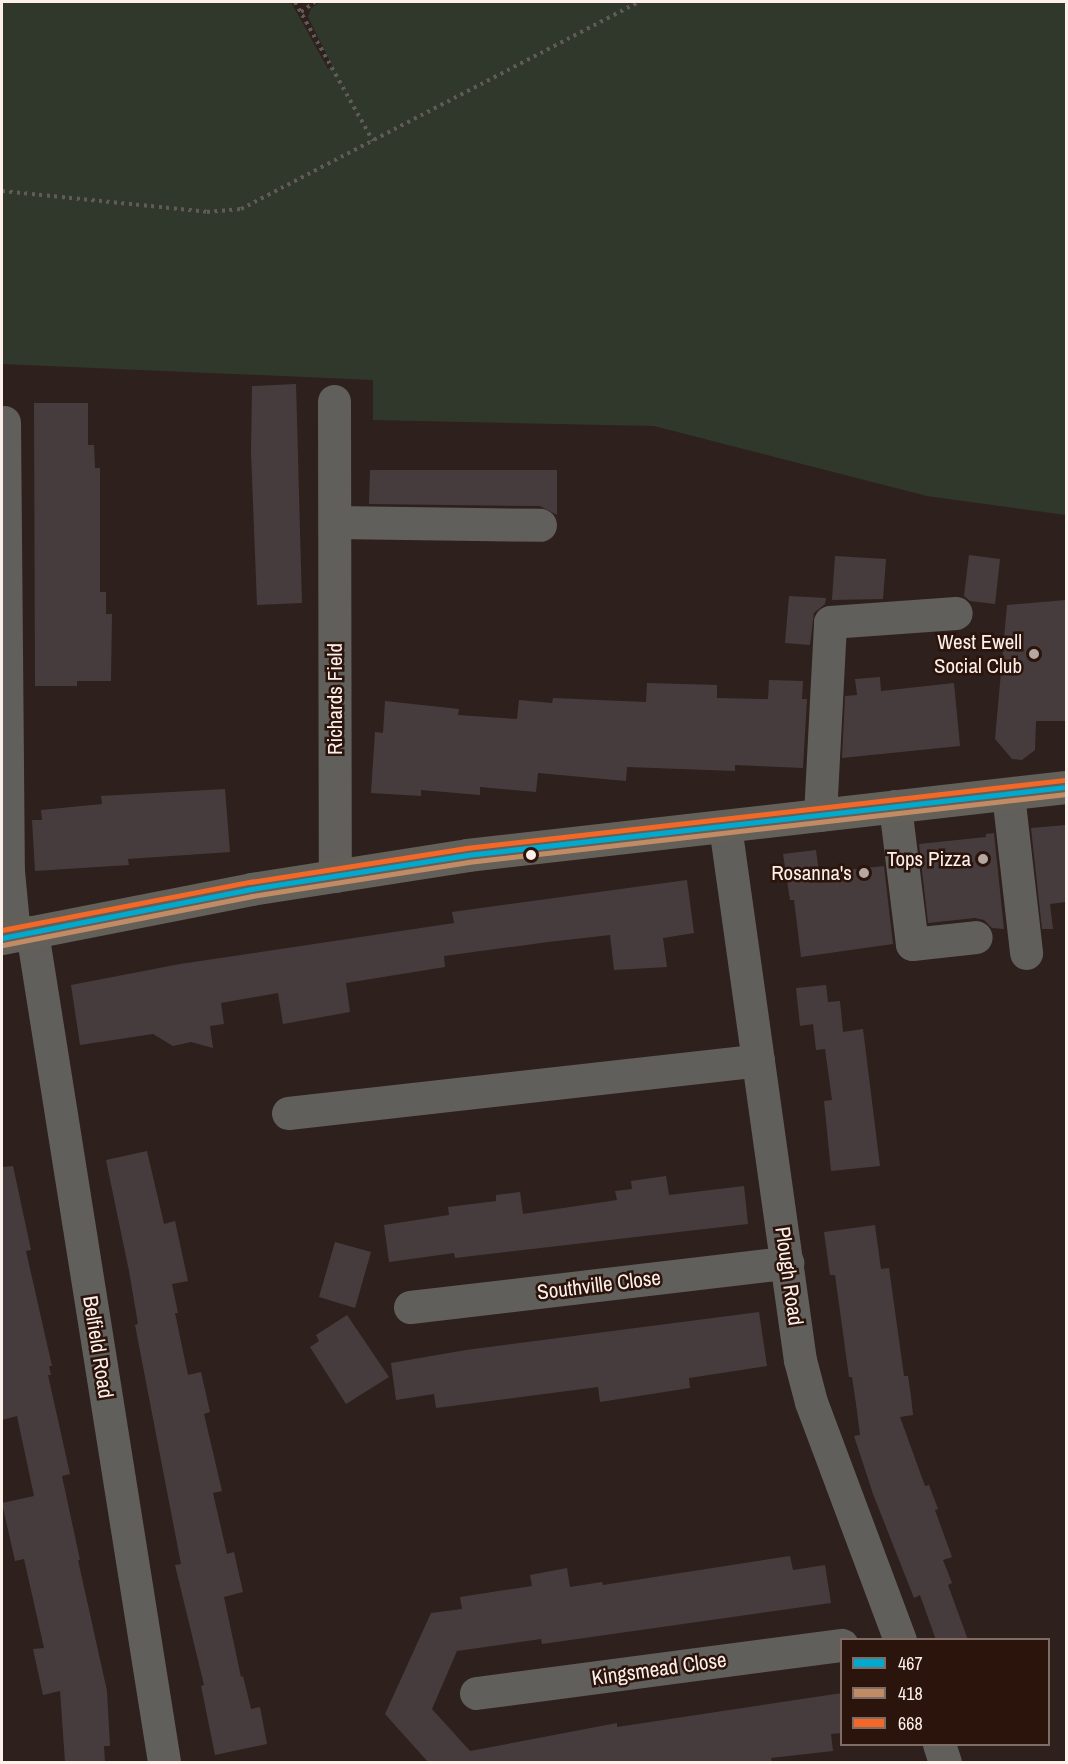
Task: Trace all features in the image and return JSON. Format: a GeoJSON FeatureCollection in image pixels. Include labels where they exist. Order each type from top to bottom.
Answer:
{"type":"FeatureCollection","features":[{"type":"Feature","properties":{"kind":"main road"},"geometry":{"type":"LineString","coordinates":[[16,935],[251,889],[467,855],[1066,788]]}},
{"type":"Feature","properties":{"kind":"street","name":"Richards Field"},"geometry":{"type":"LineString","coordinates":[[334,400],[335,876]]}},
{"type":"Feature","properties":{"kind":"street","name":"Belfield Road"},"geometry":{"type":"LineString","coordinates":[[4,422],[8,871],[16,935],[164,1762]]}},
{"type":"Feature","properties":{"kind":"street"},"geometry":{"type":"LineString","coordinates":[[335,522],[540,525]]}},
{"type":"Feature","properties":{"kind":"street"},"geometry":{"type":"LineString","coordinates":[[819,815],[830,622],[956,614]]}},
{"type":"Feature","properties":{"kind":"street"},"geometry":{"type":"LineString","coordinates":[[1008,794],[1026,953]]}},
{"type":"Feature","properties":{"kind":"street"},"geometry":{"type":"LineString","coordinates":[[895,806],[912,944],[976,937]]}},
{"type":"Feature","properties":{"kind":"street","name":"Plough Road"},"geometry":{"type":"LineString","coordinates":[[725,826],[800,1360],[811,1402],[890,1636]]}},
{"type":"Feature","properties":{"kind":"street"},"geometry":{"type":"LineString","coordinates":[[288,1113],[758,1060]]}},
{"type":"Feature","properties":{"kind":"street","name":"Southville Close"},"geometry":{"type":"LineString","coordinates":[[410,1307],[787,1263]]}},
{"type":"Feature","properties":{"kind":"street","name":"Kingsmead Close"},"geometry":{"type":"LineString","coordinates":[[476,1694],[840,1644]]}},
{"type":"Feature","properties":{"kind":"street"},"geometry":{"type":"LineString","coordinates":[[940,1746],[945,1762]]}},
{"type":"Feature","properties":{"kind":"path"},"geometry":{"type":"LineString","coordinates":[[295,2],[373,141]]}},
{"type":"Feature","properties":{"kind":"path"},"geometry":{"type":"LineString","coordinates":[[301,12],[315,2]]}},
{"type":"Feature","properties":{"kind":"path"},"geometry":{"type":"LineString","coordinates":[[2,191],[225,212],[252,204],[639,2]]}},
{"type":"Feature","properties":{"kind":"green space"},"geometry":{"type":"Polygon","coordinates":[[[2,2],[291,2],[328,69],[332,65],[308,17],[311,8],[321,2],[1066,2],[1066,515],[927,496],[654,426],[373,420],[373,380],[2,364],[2,2]]]}},
{"type":"Feature","properties":{"kind":"building"},"geometry":{"type":"Polygon","coordinates":[[[296,384],[302,603],[257,605],[251,452],[252,386],[296,384]]]}},
{"type":"Feature","properties":{"kind":"building"},"geometry":{"type":"Polygon","coordinates":[[[34,403],[88,403],[88,445],[94,445],[95,468],[100,468],[100,592],[106,592],[106,614],[112,614],[111,681],[77,681],[77,686],[35,686],[34,403]]]}},
{"type":"Feature","properties":{"kind":"building"},"geometry":{"type":"Polygon","coordinates":[[[370,470],[557,470],[557,515],[540,506],[369,504],[370,470]]]}},
{"type":"Feature","properties":{"kind":"building"},"geometry":{"type":"Polygon","coordinates":[[[969,555],[1000,559],[995,604],[970,601],[964,596],[969,555]]]}},
{"type":"Feature","properties":{"kind":"building"},"geometry":{"type":"Polygon","coordinates":[[[835,556],[886,559],[883,599],[832,600],[835,556]]]}},
{"type":"Feature","properties":{"kind":"building"},"geometry":{"type":"Polygon","coordinates":[[[789,596],[826,598],[825,604],[814,613],[810,645],[785,643],[789,596]]]}},
{"type":"Feature","properties":{"kind":"building","name":"West Ewell Social Club"},"geometry":{"type":"Polygon","coordinates":[[[1066,600],[1066,721],[1036,721],[1035,750],[1022,760],[1012,759],[995,739],[1007,605],[1066,600]]]}},
{"type":"Feature","properties":{"kind":"building"},"geometry":{"type":"Polygon","coordinates":[[[880,677],[881,691],[954,683],[960,746],[842,758],[845,696],[857,695],[855,679],[880,677]]]}},
{"type":"Feature","properties":{"kind":"building"},"geometry":{"type":"Polygon","coordinates":[[[769,680],[803,681],[802,699],[807,699],[803,768],[735,765],[735,771],[627,767],[626,781],[538,773],[536,792],[480,787],[480,795],[421,790],[421,796],[371,793],[375,732],[383,733],[385,701],[459,709],[458,715],[517,719],[519,700],[552,703],[553,698],[646,702],[647,683],[717,685],[717,698],[768,699],[769,680]]]}},
{"type":"Feature","properties":{"kind":"building"},"geometry":{"type":"Polygon","coordinates":[[[225,789],[230,852],[128,859],[129,865],[35,871],[32,820],[42,820],[41,810],[102,804],[101,796],[225,789]]]}},
{"type":"Feature","properties":{"kind":"building"},"geometry":{"type":"Polygon","coordinates":[[[1066,825],[1066,902],[1050,904],[1053,929],[1042,929],[1031,828],[1066,825]]]}},
{"type":"Feature","properties":{"kind":"building"},"geometry":{"type":"Polygon","coordinates":[[[994,833],[1004,929],[992,928],[984,920],[975,918],[928,923],[919,844],[986,837],[986,834],[994,833]]]}},
{"type":"Feature","properties":{"kind":"building"},"geometry":{"type":"Polygon","coordinates":[[[816,850],[819,873],[884,866],[893,944],[801,957],[794,900],[790,900],[783,854],[816,850]]]}},
{"type":"Feature","properties":{"kind":"building"},"geometry":{"type":"Polygon","coordinates":[[[687,880],[694,933],[663,938],[667,967],[614,970],[610,935],[548,942],[444,956],[445,967],[346,983],[350,1012],[283,1024],[278,993],[221,1003],[224,1024],[210,1026],[213,1048],[191,1042],[173,1046],[153,1034],[80,1045],[71,985],[180,964],[454,923],[452,912],[687,880]]]}},
{"type":"Feature","properties":{"kind":"building"},"geometry":{"type":"Polygon","coordinates":[[[826,985],[828,1002],[840,1001],[843,1032],[863,1029],[880,1166],[831,1171],[824,1101],[832,1100],[825,1049],[816,1050],[813,1024],[800,1026],[796,988],[826,985]]]}},
{"type":"Feature","properties":{"kind":"building"},"geometry":{"type":"Polygon","coordinates":[[[147,1151],[164,1224],[175,1221],[188,1281],[172,1284],[178,1313],[175,1313],[188,1375],[201,1372],[210,1412],[204,1414],[222,1491],[213,1493],[227,1554],[234,1552],[243,1592],[224,1597],[241,1677],[243,1676],[251,1709],[260,1707],[267,1744],[215,1755],[201,1686],[204,1685],[175,1565],[181,1564],[135,1325],[138,1324],[129,1271],[106,1160],[147,1151]]]}},
{"type":"Feature","properties":{"kind":"building"},"geometry":{"type":"Polygon","coordinates":[[[13,1166],[31,1250],[26,1251],[52,1366],[49,1366],[51,1375],[48,1375],[70,1474],[62,1476],[107,1691],[110,1746],[104,1746],[105,1762],[65,1762],[60,1691],[43,1695],[33,1649],[44,1648],[24,1559],[15,1561],[2,1503],[34,1496],[17,1416],[2,1420],[2,1167],[13,1166]]]}},
{"type":"Feature","properties":{"kind":"building"},"geometry":{"type":"Polygon","coordinates":[[[666,1176],[669,1195],[744,1186],[748,1224],[455,1258],[454,1253],[389,1262],[384,1225],[449,1215],[448,1207],[496,1201],[496,1195],[520,1192],[523,1214],[617,1200],[615,1191],[632,1189],[631,1181],[666,1176]]]}},
{"type":"Feature","properties":{"kind":"building"},"geometry":{"type":"Polygon","coordinates":[[[875,1225],[881,1269],[889,1268],[904,1376],[908,1376],[911,1396],[913,1415],[900,1417],[925,1486],[929,1485],[938,1509],[935,1510],[952,1557],[943,1560],[952,1583],[948,1585],[967,1638],[935,1638],[920,1595],[914,1598],[873,1494],[854,1436],[860,1435],[856,1404],[852,1377],[849,1377],[835,1275],[830,1275],[824,1232],[875,1225]]]}},
{"type":"Feature","properties":{"kind":"building"},"geometry":{"type":"Polygon","coordinates":[[[335,1242],[371,1252],[355,1308],[319,1297],[335,1242]]]}},
{"type":"Feature","properties":{"kind":"building"},"geometry":{"type":"Polygon","coordinates":[[[759,1312],[767,1366],[689,1378],[690,1388],[600,1402],[598,1387],[436,1408],[434,1394],[396,1400],[391,1363],[466,1350],[759,1312]]]}},
{"type":"Feature","properties":{"kind":"building"},"geometry":{"type":"Polygon","coordinates":[[[347,1315],[389,1377],[346,1404],[310,1347],[319,1341],[316,1335],[347,1315]]]}},
{"type":"Feature","properties":{"kind":"building"},"geometry":{"type":"Polygon","coordinates":[[[790,1556],[793,1570],[825,1565],[831,1603],[542,1644],[541,1639],[457,1651],[432,1709],[470,1751],[617,1723],[617,1727],[840,1693],[840,1733],[831,1734],[833,1751],[771,1758],[772,1762],[428,1762],[385,1714],[431,1613],[462,1609],[460,1597],[532,1586],[530,1575],[567,1568],[570,1587],[602,1582],[603,1585],[790,1556]]]}},
{"type":"Feature","properties":{"kind":"transit line","name":"668"},"geometry":{"type":"LineString","coordinates":[[2,930],[250,882],[466,848],[1065,780]]}},
{"type":"Feature","properties":{"kind":"transit line","name":"467"},"geometry":{"type":"LineString","coordinates":[[2,938],[251,889],[467,855],[1066,787]]}},
{"type":"Feature","properties":{"kind":"transit line","name":"418"},"geometry":{"type":"LineString","coordinates":[[3,945],[252,896],[468,862],[1066,794]]}},
{"type":"Feature","properties":{"kind":"place","name":"West Ewell Social Club"},"geometry":{"type":"Point","coordinates":[1034,654]}},
{"type":"Feature","properties":{"kind":"place","name":"Tops Pizza"},"geometry":{"type":"Point","coordinates":[983,859]}},
{"type":"Feature","properties":{"kind":"place","name":"Rosanna's"},"geometry":{"type":"Point","coordinates":[864,873]}}]}
